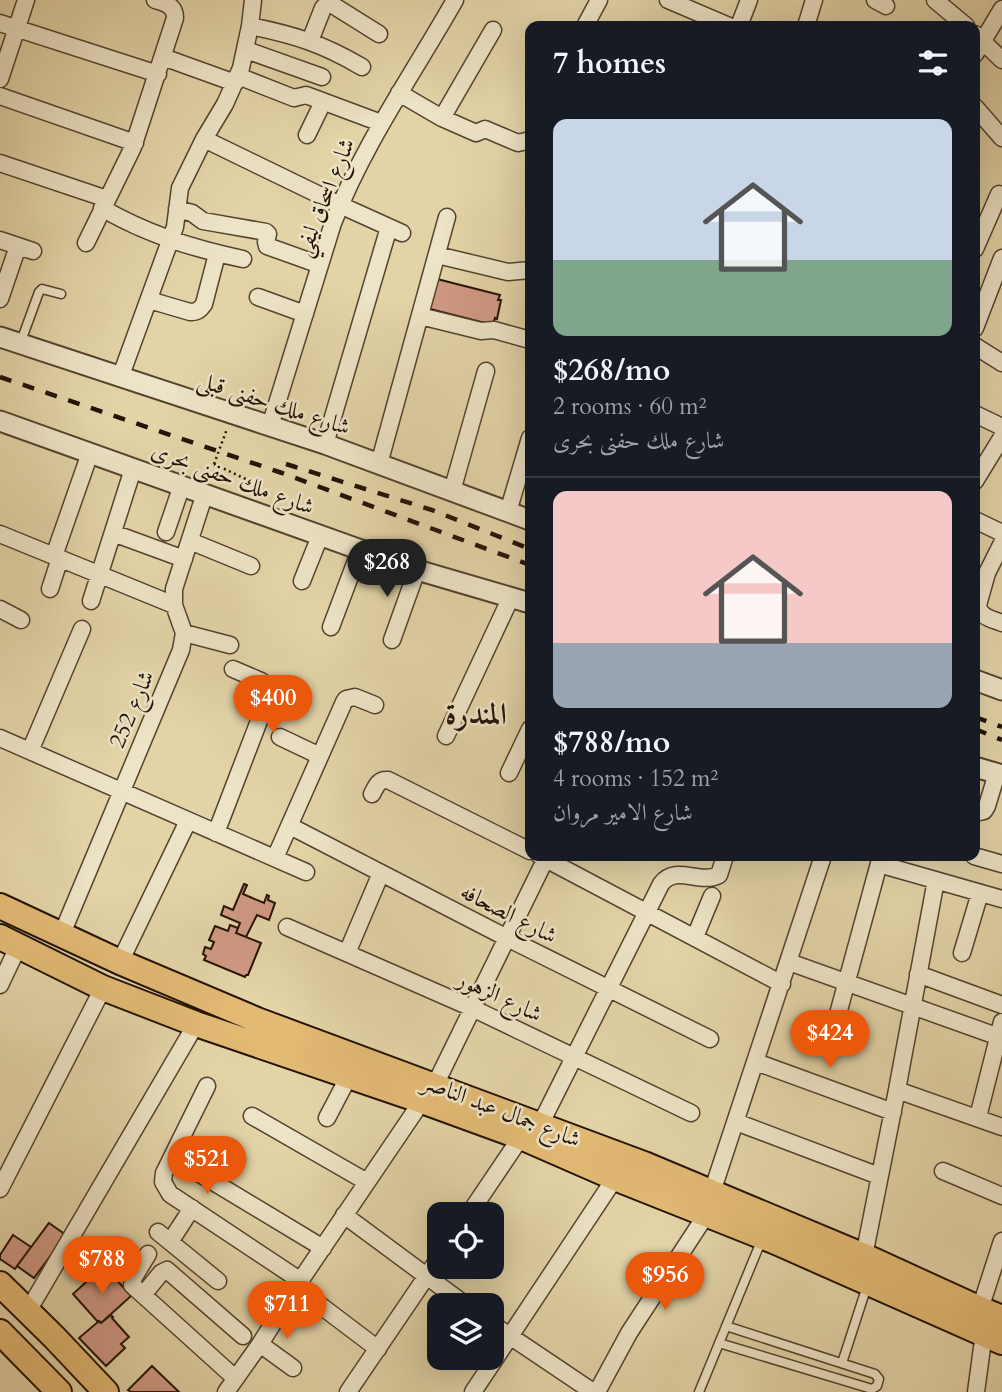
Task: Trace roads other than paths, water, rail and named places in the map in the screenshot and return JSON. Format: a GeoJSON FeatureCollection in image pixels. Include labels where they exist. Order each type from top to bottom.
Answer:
{"type":"FeatureCollection","features":[{"type":"Feature","properties":{"kind":"main road","name":"شارع جمال عبد الناصر"},"geometry":{"type":"LineString","coordinates":[[0,906],[120,962],[429,1093],[709,1203],[868,1282],[992,1325]]}},
{"type":"Feature","properties":{"kind":"main road","name":"شارع جمال عبد الناصر"},"geometry":{"type":"LineString","coordinates":[[9,942],[103,988],[196,1024],[349,1076],[429,1093]]}},
{"type":"Feature","properties":{"kind":"main road","name":"شارع جمال عبد الناصر"},"geometry":{"type":"LineString","coordinates":[[531,1131],[615,1178],[709,1203]]}},
{"type":"Feature","properties":{"kind":"main road","name":"شارع جمال عبد الناصر"},"geometry":{"type":"LineString","coordinates":[[774,1234],[864,1256],[992,1325]]}},
{"type":"Feature","properties":{"kind":"main road"},"geometry":{"type":"LineString","coordinates":[[0,1284],[106,1392]]}},
{"type":"Feature","properties":{"kind":"main road"},"geometry":{"type":"LineString","coordinates":[[0,1332],[59,1392]]}},
{"type":"Feature","properties":{"kind":"street"},"geometry":{"type":"LineString","coordinates":[[0,79],[26,0]]}},
{"type":"Feature","properties":{"kind":"street"},"geometry":{"type":"LineString","coordinates":[[120,378],[171,240],[180,188],[236,80],[246,50],[253,0]]}},
{"type":"Feature","properties":{"kind":"street","name":"شارع اسحاق ليفي"},"geometry":{"type":"LineString","coordinates":[[270,426],[340,205],[381,123],[456,0]]}},
{"type":"Feature","properties":{"kind":"street"},"geometry":{"type":"LineString","coordinates":[[588,21],[599,0]]}},
{"type":"Feature","properties":{"kind":"street"},"geometry":{"type":"LineString","coordinates":[[668,0],[717,21]]}},
{"type":"Feature","properties":{"kind":"street"},"geometry":{"type":"LineString","coordinates":[[741,21],[749,0]]}},
{"type":"Feature","properties":{"kind":"street"},"geometry":{"type":"LineString","coordinates":[[808,21],[814,0]]}},
{"type":"Feature","properties":{"kind":"street"},"geometry":{"type":"LineString","coordinates":[[935,0],[960,21]]}},
{"type":"Feature","properties":{"kind":"street"},"geometry":{"type":"LineString","coordinates":[[86,243],[135,143],[158,74],[175,18],[173,8],[162,2]]}},
{"type":"Feature","properties":{"kind":"street"},"geometry":{"type":"LineString","coordinates":[[310,41],[323,8],[331,4],[379,34]]}},
{"type":"Feature","properties":{"kind":"street"},"geometry":{"type":"LineString","coordinates":[[980,39],[1002,9]]}},
{"type":"Feature","properties":{"kind":"street"},"geometry":{"type":"LineString","coordinates":[[0,23],[158,74]]}},
{"type":"Feature","properties":{"kind":"street"},"geometry":{"type":"LineString","coordinates":[[250,26],[310,41],[337,52],[362,67]]}},
{"type":"Feature","properties":{"kind":"street"},"geometry":{"type":"LineString","coordinates":[[442,118],[493,30]]}},
{"type":"Feature","properties":{"kind":"street"},"geometry":{"type":"LineString","coordinates":[[980,45],[1002,60]]}},
{"type":"Feature","properties":{"kind":"street"},"geometry":{"type":"LineString","coordinates":[[246,50],[322,78]]}},
{"type":"Feature","properties":{"kind":"street"},"geometry":{"type":"LineString","coordinates":[[163,57],[294,98],[306,95],[381,123]]}},
{"type":"Feature","properties":{"kind":"street"},"geometry":{"type":"LineString","coordinates":[[399,93],[442,118],[476,133],[485,129],[518,144],[525,142]]}},
{"type":"Feature","properties":{"kind":"street"},"geometry":{"type":"LineString","coordinates":[[0,96],[135,143]]}},
{"type":"Feature","properties":{"kind":"street"},"geometry":{"type":"LineString","coordinates":[[307,135],[323,102]]}},
{"type":"Feature","properties":{"kind":"street"},"geometry":{"type":"LineString","coordinates":[[980,113],[1002,138]]}},
{"type":"Feature","properties":{"kind":"street"},"geometry":{"type":"LineString","coordinates":[[204,139],[396,230],[325,444]]}},
{"type":"Feature","properties":{"kind":"street"},"geometry":{"type":"LineString","coordinates":[[0,163],[105,204],[125,221],[171,240],[243,259]]}},
{"type":"Feature","properties":{"kind":"street"},"geometry":{"type":"LineString","coordinates":[[980,238],[999,194]]}},
{"type":"Feature","properties":{"kind":"street"},"geometry":{"type":"LineString","coordinates":[[177,209],[191,213],[203,221],[266,232],[267,246],[320,265]]}},
{"type":"Feature","properties":{"kind":"street"},"geometry":{"type":"LineString","coordinates":[[379,464],[447,217]]}},
{"type":"Feature","properties":{"kind":"street"},"geometry":{"type":"LineString","coordinates":[[0,240],[25,249],[0,299]]}},
{"type":"Feature","properties":{"kind":"street"},"geometry":{"type":"LineString","coordinates":[[149,300],[190,312],[201,309],[218,254]]}},
{"type":"Feature","properties":{"kind":"street"},"geometry":{"type":"LineString","coordinates":[[437,255],[508,272],[525,270]]}},
{"type":"Feature","properties":{"kind":"street"},"geometry":{"type":"LineString","coordinates":[[980,319],[997,287],[1002,258]]}},
{"type":"Feature","properties":{"kind":"street"},"geometry":{"type":"LineString","coordinates":[[258,297],[305,314]]}},
{"type":"Feature","properties":{"kind":"street"},"geometry":{"type":"LineString","coordinates":[[420,316],[525,339]]}},
{"type":"Feature","properties":{"kind":"street","name":"شارع ملك حفنى قبلى"},"geometry":{"type":"LineString","coordinates":[[0,337],[325,444],[525,518]]}},
{"type":"Feature","properties":{"kind":"street"},"geometry":{"type":"LineString","coordinates":[[980,349],[1002,363]]}},
{"type":"Feature","properties":{"kind":"street"},"geometry":{"type":"LineString","coordinates":[[452,491],[485,371]]}},
{"type":"Feature","properties":{"kind":"street"},"geometry":{"type":"LineString","coordinates":[[980,416],[1002,427]]}},
{"type":"Feature","properties":{"kind":"street","name":"شارع ملك حفنى بحرى"},"geometry":{"type":"LineString","coordinates":[[0,421],[360,550],[525,601]]}},
{"type":"Feature","properties":{"kind":"street"},"geometry":{"type":"LineString","coordinates":[[980,473],[1002,437]]}},
{"type":"Feature","properties":{"kind":"street"},"geometry":{"type":"LineString","coordinates":[[50,589],[57,557],[90,453]]}},
{"type":"Feature","properties":{"kind":"street"},"geometry":{"type":"LineString","coordinates":[[508,512],[525,455]]}},
{"type":"Feature","properties":{"kind":"street"},"geometry":{"type":"LineString","coordinates":[[988,460],[1002,469]]}},
{"type":"Feature","properties":{"kind":"street"},"geometry":{"type":"LineString","coordinates":[[91,601],[133,469]]}},
{"type":"Feature","properties":{"kind":"street"},"geometry":{"type":"LineString","coordinates":[[166,532],[182,485]]}},
{"type":"Feature","properties":{"kind":"street"},"geometry":{"type":"LineString","coordinates":[[205,493],[174,589],[174,605],[184,633],[230,645]]}},
{"type":"Feature","properties":{"kind":"street"},"geometry":{"type":"LineString","coordinates":[[980,522],[1002,533]]}},
{"type":"Feature","properties":{"kind":"street"},"geometry":{"type":"LineString","coordinates":[[113,533],[184,559]]}},
{"type":"Feature","properties":{"kind":"street"},"geometry":{"type":"LineString","coordinates":[[0,534],[174,605]]}},
{"type":"Feature","properties":{"kind":"street"},"geometry":{"type":"LineString","coordinates":[[302,581],[320,536]]}},
{"type":"Feature","properties":{"kind":"street"},"geometry":{"type":"LineString","coordinates":[[190,541],[251,566]]}},
{"type":"Feature","properties":{"kind":"street"},"geometry":{"type":"LineString","coordinates":[[980,598],[987,573],[1002,543]]}},
{"type":"Feature","properties":{"kind":"street"},"geometry":{"type":"LineString","coordinates":[[331,627],[360,550]]}},
{"type":"Feature","properties":{"kind":"street"},"geometry":{"type":"LineString","coordinates":[[392,640],[417,569]]}},
{"type":"Feature","properties":{"kind":"street"},"geometry":{"type":"LineString","coordinates":[[446,736],[511,597]]}},
{"type":"Feature","properties":{"kind":"street"},"geometry":{"type":"LineString","coordinates":[[0,608],[21,620]]}},
{"type":"Feature","properties":{"kind":"street"},"geometry":{"type":"LineString","coordinates":[[980,613],[1002,623]]}},
{"type":"Feature","properties":{"kind":"street"},"geometry":{"type":"LineString","coordinates":[[30,751],[82,629]]}},
{"type":"Feature","properties":{"kind":"street","name":"شارع 252"},"geometry":{"type":"LineString","coordinates":[[61,936],[181,650],[184,633]]}},
{"type":"Feature","properties":{"kind":"street"},"geometry":{"type":"LineString","coordinates":[[216,832],[267,700],[267,686],[233,669]]}},
{"type":"Feature","properties":{"kind":"street"},"geometry":{"type":"LineString","coordinates":[[980,681],[1001,686]]}},
{"type":"Feature","properties":{"kind":"street"},"geometry":{"type":"LineString","coordinates":[[275,858],[346,699],[355,697],[375,705]]}},
{"type":"Feature","properties":{"kind":"street"},"geometry":{"type":"LineString","coordinates":[[280,737],[320,756]]}},
{"type":"Feature","properties":{"kind":"street"},"geometry":{"type":"LineString","coordinates":[[0,738],[306,872]]}},
{"type":"Feature","properties":{"kind":"street"},"geometry":{"type":"LineString","coordinates":[[509,773],[525,739]]}},
{"type":"Feature","properties":{"kind":"street"},"geometry":{"type":"LineString","coordinates":[[980,768],[999,774],[987,806],[980,812]]}},
{"type":"Feature","properties":{"kind":"street"},"geometry":{"type":"LineString","coordinates":[[372,794],[379,781],[388,779],[525,848]]}},
{"type":"Feature","properties":{"kind":"street"},"geometry":{"type":"LineString","coordinates":[[120,962],[188,821]]}},
{"type":"Feature","properties":{"kind":"street","name":"شارع الصحافه"},"geometry":{"type":"LineString","coordinates":[[290,826],[710,1039]]}},
{"type":"Feature","properties":{"kind":"street"},"geometry":{"type":"LineString","coordinates":[[980,858],[1002,864]]}},
{"type":"Feature","properties":{"kind":"street"},"geometry":{"type":"LineString","coordinates":[[148,1254],[132,1281],[135,1289],[230,1385],[429,1093],[543,861]]}},
{"type":"Feature","properties":{"kind":"street"},"geometry":{"type":"LineString","coordinates":[[552,861],[782,984]]}},
{"type":"Feature","properties":{"kind":"street"},"geometry":{"type":"LineString","coordinates":[[478,1202],[531,1131],[575,1056],[665,879],[676,874],[712,878],[719,875],[723,861]]}},
{"type":"Feature","properties":{"kind":"street"},"geometry":{"type":"LineString","coordinates":[[504,1333],[595,1392],[709,1203],[821,861]]}},
{"type":"Feature","properties":{"kind":"street"},"geometry":{"type":"LineString","coordinates":[[830,1047],[880,861]]}},
{"type":"Feature","properties":{"kind":"street"},"geometry":{"type":"LineString","coordinates":[[883,861],[1002,899]]}},
{"type":"Feature","properties":{"kind":"street"},"geometry":{"type":"LineString","coordinates":[[346,953],[381,873]]}},
{"type":"Feature","properties":{"kind":"street"},"geometry":{"type":"LineString","coordinates":[[864,1256],[936,880]]}},
{"type":"Feature","properties":{"kind":"street"},"geometry":{"type":"LineString","coordinates":[[962,953],[980,893]]}},
{"type":"Feature","properties":{"kind":"street"},"geometry":{"type":"LineString","coordinates":[[695,937],[712,896]]}},
{"type":"Feature","properties":{"kind":"street","name":"شارع الزهور"},"geometry":{"type":"LineString","coordinates":[[287,927],[472,1008],[691,1113]]}},
{"type":"Feature","properties":{"kind":"street"},"geometry":{"type":"LineString","coordinates":[[0,985],[9,942]]}},
{"type":"Feature","properties":{"kind":"street"},"geometry":{"type":"LineString","coordinates":[[789,962],[912,1006],[1001,1032],[978,1117]]}},
{"type":"Feature","properties":{"kind":"street"},"geometry":{"type":"LineString","coordinates":[[918,974],[1002,1005]]}},
{"type":"Feature","properties":{"kind":"street"},"geometry":{"type":"LineString","coordinates":[[0,1189],[103,988]]}},
{"type":"Feature","properties":{"kind":"street"},"geometry":{"type":"LineString","coordinates":[[28,1311],[196,1024]]}},
{"type":"Feature","properties":{"kind":"street"},"geometry":{"type":"LineString","coordinates":[[755,1062],[893,1112]]}},
{"type":"Feature","properties":{"kind":"street"},"geometry":{"type":"LineString","coordinates":[[327,1118],[349,1076]]}},
{"type":"Feature","properties":{"kind":"street"},"geometry":{"type":"LineString","coordinates":[[207,1086],[164,1173],[163,1182],[170,1194],[299,1284],[378,1349]]}},
{"type":"Feature","properties":{"kind":"street"},"geometry":{"type":"LineString","coordinates":[[897,1090],[1002,1126]]}},
{"type":"Feature","properties":{"kind":"street"},"geometry":{"type":"LineString","coordinates":[[252,1116],[367,1182]]}},
{"type":"Feature","properties":{"kind":"street"},"geometry":{"type":"LineString","coordinates":[[736,1122],[879,1176]]}},
{"type":"Feature","properties":{"kind":"street"},"geometry":{"type":"LineString","coordinates":[[172,1157],[323,1248]]}},
{"type":"Feature","properties":{"kind":"street"},"geometry":{"type":"LineString","coordinates":[[943,1171],[1002,1196]]}},
{"type":"Feature","properties":{"kind":"street"},"geometry":{"type":"LineString","coordinates":[[473,1392],[615,1178]]}},
{"type":"Feature","properties":{"kind":"street"},"geometry":{"type":"LineString","coordinates":[[192,1208],[164,1237],[218,1281]]}},
{"type":"Feature","properties":{"kind":"street"},"geometry":{"type":"LineString","coordinates":[[344,1215],[427,1276],[348,1392]]}},
{"type":"Feature","properties":{"kind":"street"},"geometry":{"type":"LineString","coordinates":[[976,1392],[992,1325],[1002,1241]]}},
{"type":"Feature","properties":{"kind":"street"},"geometry":{"type":"LineString","coordinates":[[143,1296],[161,1273],[167,1270],[243,1336]]}},
{"type":"Feature","properties":{"kind":"street"},"geometry":{"type":"LineString","coordinates":[[431,1279],[450,1293]]}},
{"type":"Feature","properties":{"kind":"street"},"geometry":{"type":"LineString","coordinates":[[260,1344],[293,1368]]}},
{"type":"Feature","properties":{"kind":"lane"},"geometry":{"type":"LineString","coordinates":[[20,344],[39,292],[46,289],[61,294]]}},
{"type":"Feature","properties":{"kind":"lane"},"geometry":{"type":"LineString","coordinates":[[699,1392],[726,1326],[774,1234]]}},
{"type":"Feature","properties":{"kind":"lane"},"geometry":{"type":"LineString","coordinates":[[842,1363],[868,1282]]}},
{"type":"Feature","properties":{"kind":"lane"},"geometry":{"type":"LineString","coordinates":[[719,1343],[872,1389],[877,1386],[879,1379],[876,1374],[726,1326]]}},
{"type":"Feature","properties":{"kind":"railway"},"geometry":{"type":"LineString","coordinates":[[0,377],[282,473],[525,563]]}},
{"type":"Feature","properties":{"kind":"railway"},"geometry":{"type":"LineString","coordinates":[[286,464],[432,510],[525,547]]}},
{"type":"Feature","properties":{"kind":"railway"},"geometry":{"type":"LineString","coordinates":[[980,719],[1002,727]]}},
{"type":"Feature","properties":{"kind":"railway"},"geometry":{"type":"LineString","coordinates":[[980,731],[1002,740]]}},
{"type":"Feature","properties":{"kind":"district","name":"المندرة"},"geometry":{"type":"Point","coordinates":[476,714]}}]}
